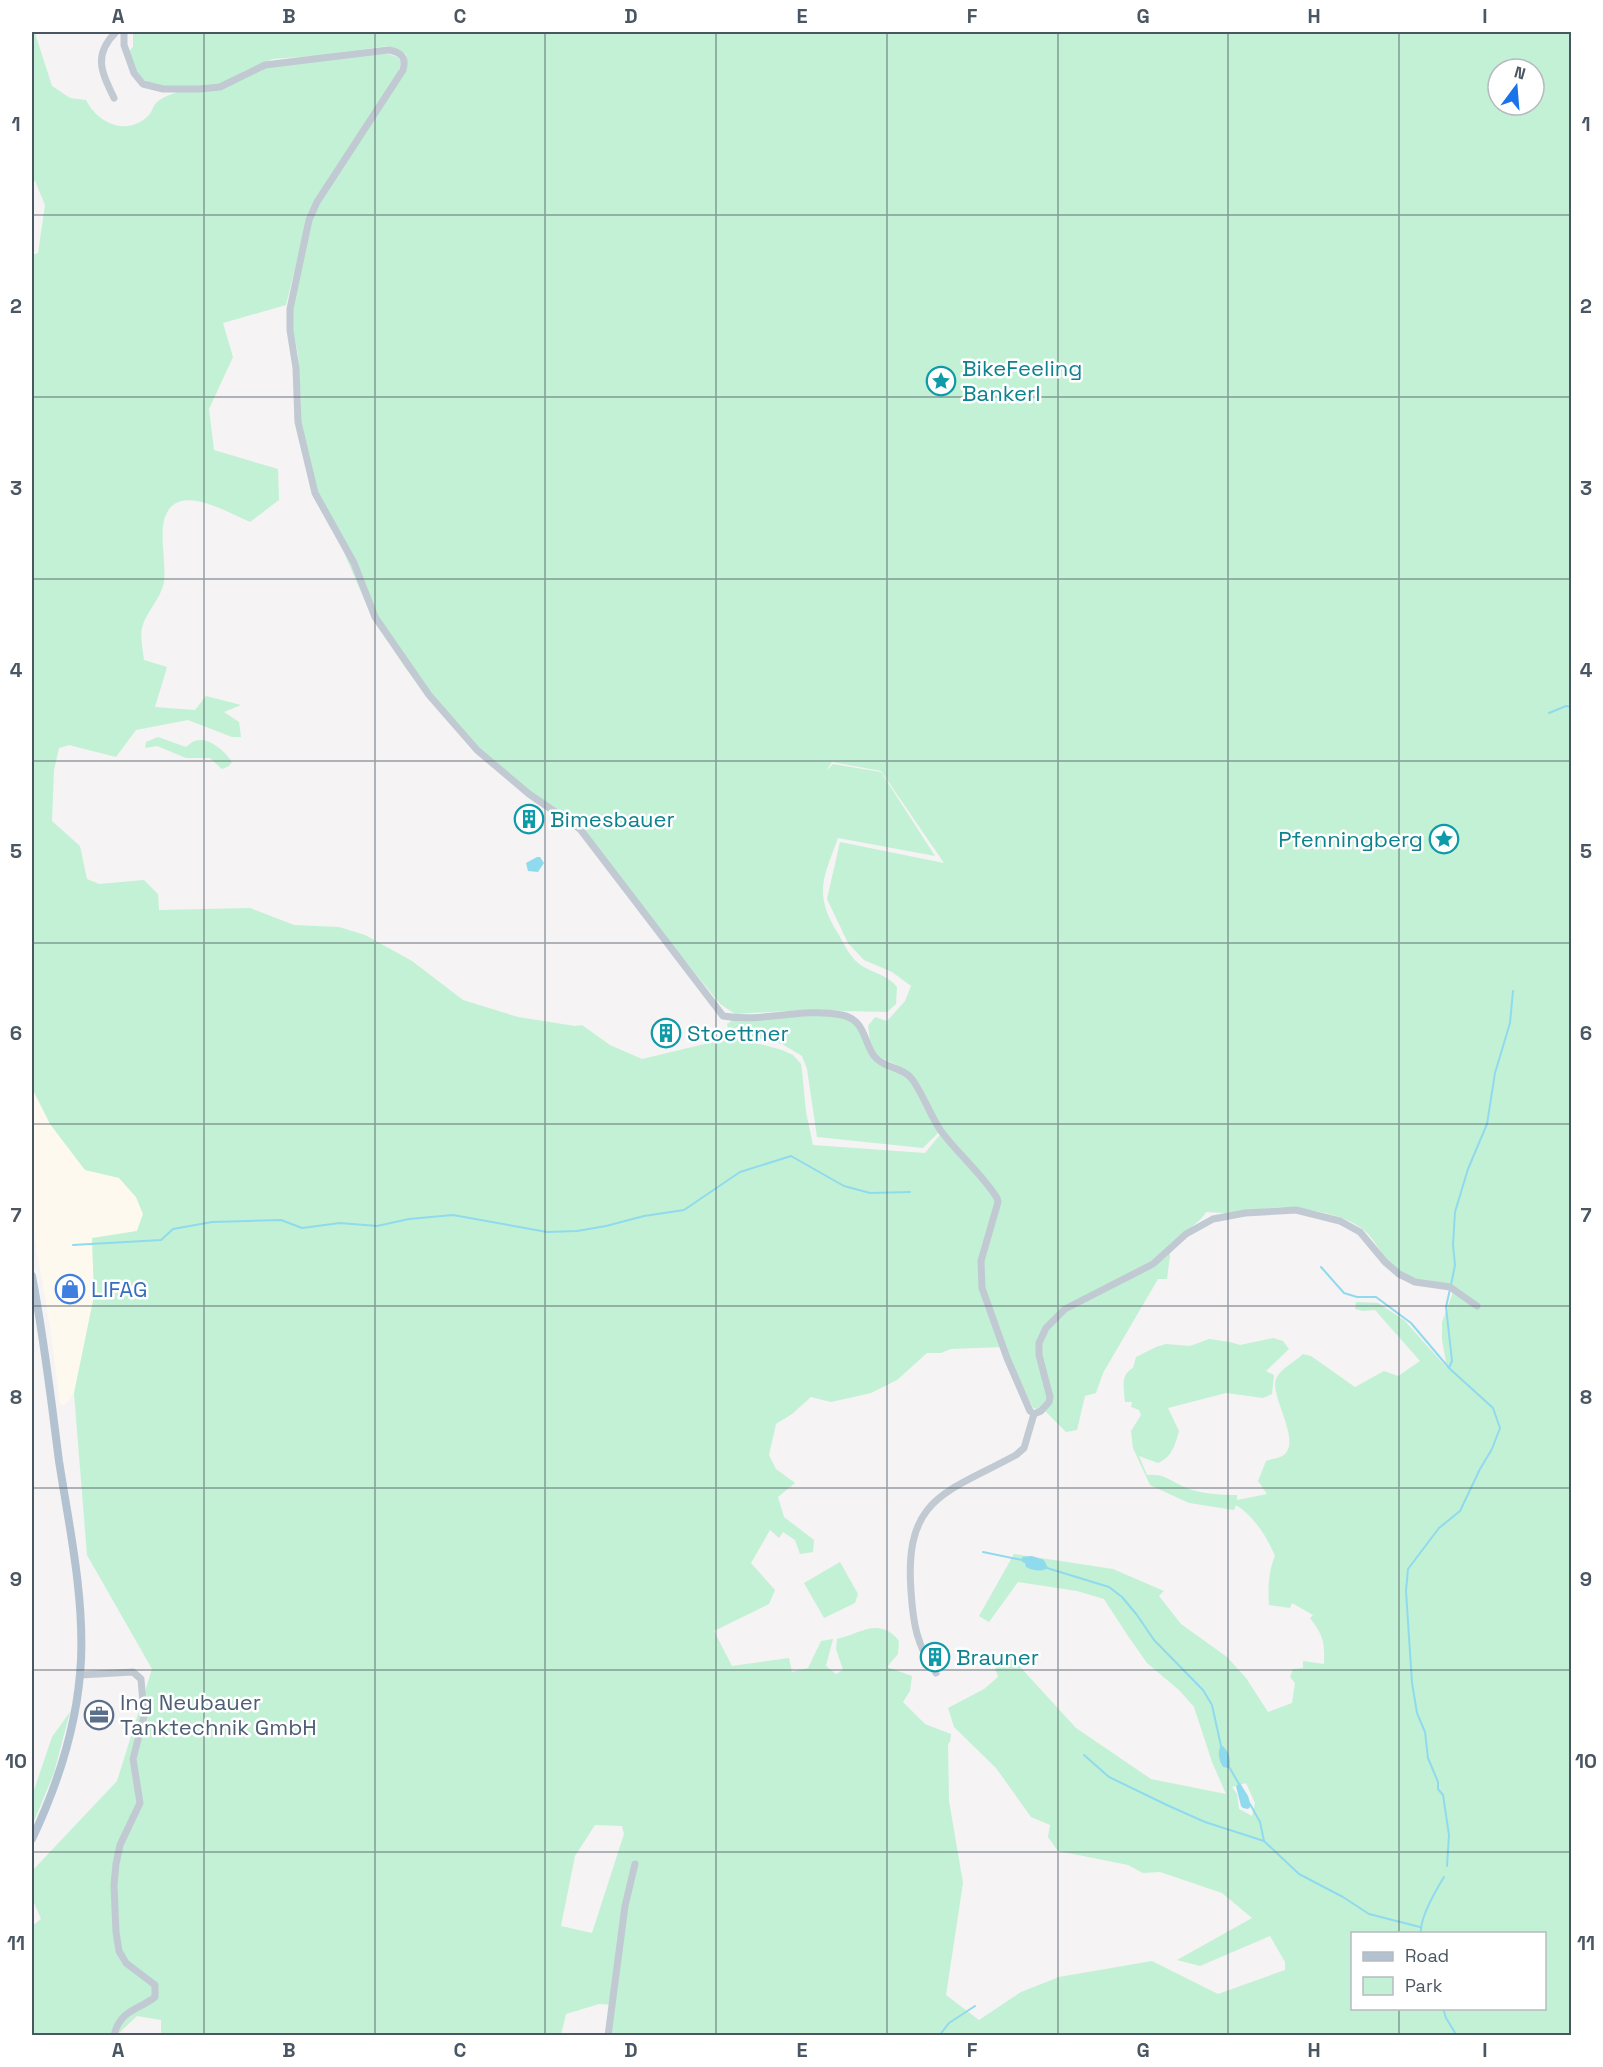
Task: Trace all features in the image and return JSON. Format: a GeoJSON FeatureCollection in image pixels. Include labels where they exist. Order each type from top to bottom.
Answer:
{"type":"FeatureCollection","features":[{"type":"Feature","properties":{"kind":"main road"},"geometry":{"type":"LineString","coordinates":[[32,1276],[78,1595],[81,1630],[80,1675],[73,1726],[64,1761],[32,1839]]}},
{"type":"Feature","properties":{"kind":"street"},"geometry":{"type":"LineString","coordinates":[[114,98],[100,65],[103,48],[116,32]]}},
{"type":"Feature","properties":{"kind":"street"},"geometry":{"type":"LineString","coordinates":[[124,32],[127,56],[134,73],[142,84],[163,89],[220,87],[254,69],[279,62],[388,50],[402,55],[405,60],[403,70],[317,202],[309,220],[293,290],[290,330],[296,368],[298,422],[313,486],[320,504],[354,563],[375,616],[429,695],[494,766],[529,794],[580,829],[723,1016],[748,1019],[808,1014],[843,1015],[851,1018],[862,1028],[877,1060],[911,1078],[929,1113],[943,1133],[997,1198],[998,1202],[981,1261],[982,1288],[1007,1358],[1030,1411],[1034,1414]]}},
{"type":"Feature","properties":{"kind":"street"},"geometry":{"type":"LineString","coordinates":[[936,1673],[923,1654],[912,1614],[909,1561],[913,1537],[927,1509],[943,1494],[1016,1455],[1024,1448],[1034,1414],[1046,1407],[1050,1397],[1041,1365],[1039,1343],[1046,1328],[1058,1314],[1073,1304],[1153,1264],[1186,1234],[1219,1218],[1245,1212],[1296,1210],[1340,1221],[1360,1232],[1399,1274],[1415,1282],[1450,1287],[1477,1306]]}},
{"type":"Feature","properties":{"kind":"street"},"geometry":{"type":"LineString","coordinates":[[80,1675],[133,1672],[141,1679],[143,1688],[144,1716],[133,1759],[140,1803],[120,1845],[114,1885],[119,1951],[126,1963],[155,1985],[155,1997],[146,2004],[129,2011],[116,2029],[114,2036]]}},
{"type":"Feature","properties":{"kind":"street"},"geometry":{"type":"LineString","coordinates":[[609,2036],[624,1906],[635,1864]]}},
{"type":"Feature","properties":{"kind":"shaded area"},"geometry":{"type":"Polygon","coordinates":[[[32,1088],[50,1124],[85,1170],[119,1177],[136,1197],[143,1214],[137,1231],[92,1238],[94,1296],[74,1393],[66,1404],[60,1405],[51,1333],[32,1224],[32,1088]]]}},
{"type":"Feature","properties":{"kind":"green space"},"geometry":{"type":"Polygon","coordinates":[[[32,32],[44,32],[35,33],[52,86],[70,98],[86,100],[98,116],[114,125],[123,126],[141,122],[159,101],[187,89],[156,85],[143,79],[128,52],[133,47],[133,32],[1571,32],[1571,2035],[611,2036],[615,2005],[599,2004],[566,2014],[561,2035],[161,2036],[161,2020],[137,2016],[117,2035],[32,2035],[32,1926],[41,1919],[32,1898],[32,1871],[117,1781],[152,1669],[87,1555],[74,1393],[94,1296],[92,1238],[137,1231],[143,1214],[136,1197],[119,1178],[85,1170],[50,1124],[32,1088],[32,255],[38,253],[45,205],[35,181],[32,180],[32,32]],[[387,46],[273,59],[242,72],[262,68],[384,53],[398,57],[401,62],[399,71],[331,184],[407,66],[406,54],[387,46]],[[328,187],[306,224],[286,305],[223,323],[233,357],[209,409],[214,450],[278,469],[279,500],[250,522],[199,502],[187,500],[176,503],[168,511],[163,526],[164,582],[141,632],[144,660],[167,667],[155,707],[195,710],[206,696],[241,705],[224,712],[239,722],[241,737],[232,737],[188,720],[136,730],[116,757],[69,745],[59,748],[54,770],[52,821],[80,846],[87,879],[99,884],[144,880],[158,894],[159,910],[250,908],[294,925],[339,927],[365,935],[412,961],[463,1000],[518,1017],[575,1026],[582,1025],[610,1045],[642,1059],[734,1037],[782,1050],[793,1055],[801,1064],[806,1112],[813,1145],[925,1153],[944,1130],[911,1075],[899,1066],[877,1056],[870,1041],[868,1026],[875,1017],[887,1021],[905,1001],[911,986],[892,972],[864,960],[848,943],[827,899],[840,842],[944,863],[881,771],[832,762],[826,771],[833,764],[881,772],[935,856],[838,838],[825,876],[823,897],[831,921],[854,959],[862,966],[893,982],[897,987],[896,1004],[887,1012],[804,1010],[735,1014],[720,1004],[584,835],[525,794],[484,760],[429,699],[404,666],[370,613],[340,543],[314,498],[296,428],[294,410],[301,404],[298,354],[293,329],[293,303],[311,221],[328,187]],[[1278,1207],[1226,1213],[1206,1212],[1169,1245],[1167,1279],[1158,1279],[1103,1373],[1096,1393],[1085,1396],[1077,1430],[1066,1432],[1045,1411],[1033,1408],[1005,1348],[1002,1347],[951,1349],[941,1353],[927,1353],[897,1380],[871,1393],[831,1402],[811,1397],[792,1414],[776,1424],[769,1455],[776,1469],[795,1483],[778,1497],[784,1517],[814,1540],[813,1552],[800,1554],[795,1540],[783,1532],[779,1538],[770,1530],[751,1563],[775,1590],[769,1604],[714,1631],[732,1666],[789,1658],[792,1672],[808,1668],[821,1641],[833,1639],[826,1666],[836,1674],[843,1670],[836,1649],[837,1639],[877,1628],[884,1629],[899,1641],[898,1654],[887,1667],[912,1676],[910,1691],[903,1702],[925,1724],[951,1734],[948,1744],[949,1801],[963,1883],[946,1995],[979,2020],[1021,1992],[1059,1977],[1152,1961],[1218,1994],[1285,1970],[1285,1962],[1270,1936],[1200,1966],[1177,1960],[1252,1918],[1222,1893],[1160,1872],[1143,1873],[1128,1865],[1058,1851],[1048,1837],[1050,1825],[1031,1817],[996,1768],[954,1727],[948,1708],[984,1689],[998,1677],[995,1668],[1012,1658],[1076,1728],[1151,1779],[1226,1794],[1212,1762],[1194,1707],[1179,1690],[1147,1663],[1104,1599],[1077,1591],[1018,1582],[989,1622],[979,1616],[1014,1554],[1113,1569],[1164,1591],[1159,1596],[1181,1624],[1227,1657],[1246,1678],[1268,1712],[1292,1703],[1295,1683],[1290,1677],[1293,1669],[1303,1668],[1303,1661],[1324,1664],[1324,1650],[1320,1634],[1310,1618],[1313,1615],[1292,1603],[1290,1608],[1269,1605],[1269,1580],[1275,1556],[1264,1534],[1249,1515],[1236,1505],[1234,1510],[1189,1503],[1150,1485],[1133,1448],[1131,1431],[1141,1415],[1139,1410],[1131,1407],[1132,1402],[1125,1402],[1124,1387],[1124,1378],[1133,1368],[1136,1357],[1166,1344],[1190,1346],[1209,1339],[1240,1345],[1273,1338],[1283,1341],[1289,1349],[1266,1371],[1274,1375],[1272,1394],[1263,1398],[1226,1393],[1168,1408],[1179,1431],[1172,1450],[1158,1463],[1139,1456],[1147,1475],[1162,1476],[1195,1491],[1237,1495],[1237,1500],[1267,1494],[1258,1481],[1266,1461],[1280,1457],[1287,1451],[1288,1432],[1277,1397],[1276,1379],[1303,1354],[1311,1356],[1355,1387],[1384,1371],[1398,1376],[1420,1361],[1375,1310],[1355,1309],[1356,1302],[1378,1303],[1404,1320],[1447,1368],[1442,1340],[1442,1322],[1455,1287],[1433,1284],[1404,1275],[1393,1267],[1369,1235],[1350,1221],[1326,1213],[1278,1207]],[[1246,1783],[1232,1787],[1237,1794],[1239,1809],[1252,1816],[1255,1803],[1246,1783]],[[595,1825],[575,1856],[561,1926],[592,1933],[624,1834],[622,1826],[595,1825]]]}},
{"type":"Feature","properties":{"kind":"green space"},"geometry":{"type":"Polygon","coordinates":[[[158,737],[186,747],[200,740],[211,743],[221,749],[232,762],[222,769],[210,758],[186,758],[157,746],[145,748],[146,742],[158,737]]]}},
{"type":"Feature","properties":{"kind":"green space"},"geometry":{"type":"Polygon","coordinates":[[[833,1015],[854,1021],[872,1056],[911,1081],[939,1132],[923,1148],[817,1137],[807,1069],[802,1056],[782,1044],[731,1031],[727,1024],[733,1020],[833,1015]]]}},
{"type":"Feature","properties":{"kind":"green space"},"geometry":{"type":"Polygon","coordinates":[[[840,1562],[858,1594],[855,1603],[824,1618],[804,1583],[840,1562]]]}},
{"type":"Feature","properties":{"kind":"green space"},"geometry":{"type":"Polygon","coordinates":[[[70,1712],[54,1773],[32,1826],[32,1796],[52,1737],[70,1712]]]}},
{"type":"Feature","properties":{"kind":"water"},"geometry":{"type":"Polygon","coordinates":[[[540,857],[544,863],[538,872],[528,871],[526,863],[540,857]]]}},
{"type":"Feature","properties":{"kind":"water"},"geometry":{"type":"Polygon","coordinates":[[[1032,1556],[1044,1560],[1048,1568],[1037,1570],[1026,1567],[1022,1562],[1022,1557],[1032,1556]]]}},
{"type":"Feature","properties":{"kind":"water"},"geometry":{"type":"Polygon","coordinates":[[[1221,1745],[1229,1755],[1229,1768],[1223,1767],[1220,1762],[1221,1745]]]}},
{"type":"Feature","properties":{"kind":"water"},"geometry":{"type":"Polygon","coordinates":[[[1240,1783],[1248,1796],[1251,1806],[1248,1809],[1241,1806],[1236,1786],[1240,1783]]]}},
{"type":"Feature","properties":{"kind":"waterway"},"geometry":{"type":"LineString","coordinates":[[1549,713],[1566,706],[1572,707]]}},
{"type":"Feature","properties":{"kind":"waterway"},"geometry":{"type":"LineString","coordinates":[[1451,1285],[1455,1265],[1453,1245],[1455,1212],[1468,1169],[1487,1124],[1495,1073],[1510,1023],[1513,991]]}},
{"type":"Feature","properties":{"kind":"waterway"},"geometry":{"type":"LineString","coordinates":[[73,1245],[161,1240],[173,1229],[212,1222],[281,1220],[302,1228],[340,1223],[377,1226],[409,1219],[453,1215],[547,1232],[577,1231],[644,1216],[684,1210],[740,1172],[791,1156],[844,1186],[870,1193],[910,1192]]}},
{"type":"Feature","properties":{"kind":"waterway"},"geometry":{"type":"LineString","coordinates":[[1321,1267],[1344,1293],[1357,1297],[1376,1297],[1411,1323],[1449,1368]]}},
{"type":"Feature","properties":{"kind":"waterway"},"geometry":{"type":"LineString","coordinates":[[1447,1866],[1449,1835],[1443,1795],[1438,1789],[1438,1782],[1428,1758],[1425,1732],[1417,1713],[1412,1683],[1406,1591],[1408,1569],[1439,1528],[1460,1511],[1492,1449],[1500,1428],[1493,1408],[1449,1368],[1452,1361],[1446,1307],[1450,1289]]}},
{"type":"Feature","properties":{"kind":"waterway"},"geometry":{"type":"LineString","coordinates":[[983,1552],[1022,1560]]}},
{"type":"Feature","properties":{"kind":"waterway"},"geometry":{"type":"LineString","coordinates":[[1047,1568],[1109,1587],[1122,1597],[1154,1640],[1203,1690],[1212,1705],[1221,1746]]}},
{"type":"Feature","properties":{"kind":"waterway"},"geometry":{"type":"LineString","coordinates":[[1084,1755],[1109,1777],[1169,1806],[1205,1822],[1264,1841]]}},
{"type":"Feature","properties":{"kind":"waterway"},"geometry":{"type":"LineString","coordinates":[[1228,1765],[1239,1784]]}},
{"type":"Feature","properties":{"kind":"waterway"},"geometry":{"type":"LineString","coordinates":[[1250,1804],[1260,1822],[1264,1841],[1299,1874],[1343,1897],[1369,1914],[1420,1927]]}},
{"type":"Feature","properties":{"kind":"waterway"},"geometry":{"type":"LineString","coordinates":[[1421,1932],[1425,1912],[1444,1877]]}},
{"type":"Feature","properties":{"kind":"waterway"},"geometry":{"type":"LineString","coordinates":[[939,2036],[949,2023],[975,2006]]}},
{"type":"Feature","properties":{"kind":"waterway"},"geometry":{"type":"LineString","coordinates":[[1444,2010],[1457,2036]]}},
{"type":"Feature","properties":{"kind":"place","name":"BikeFeeling Bankerl"},"geometry":{"type":"Point","coordinates":[941,381]}},
{"type":"Feature","properties":{"kind":"place","name":"Bimesbauer"},"geometry":{"type":"Point","coordinates":[529,819]}},
{"type":"Feature","properties":{"kind":"place","name":"Pfenningberg"},"geometry":{"type":"Point","coordinates":[1444,839]}},
{"type":"Feature","properties":{"kind":"place","name":"Stoettner"},"geometry":{"type":"Point","coordinates":[666,1033]}},
{"type":"Feature","properties":{"kind":"place","name":"LIFAG"},"geometry":{"type":"Point","coordinates":[70,1289]}},
{"type":"Feature","properties":{"kind":"place","name":"Brauner"},"geometry":{"type":"Point","coordinates":[935,1657]}},
{"type":"Feature","properties":{"kind":"place","name":"Ing Neubauer Tanktechnik GmbH"},"geometry":{"type":"Point","coordinates":[99,1715]}}]}
